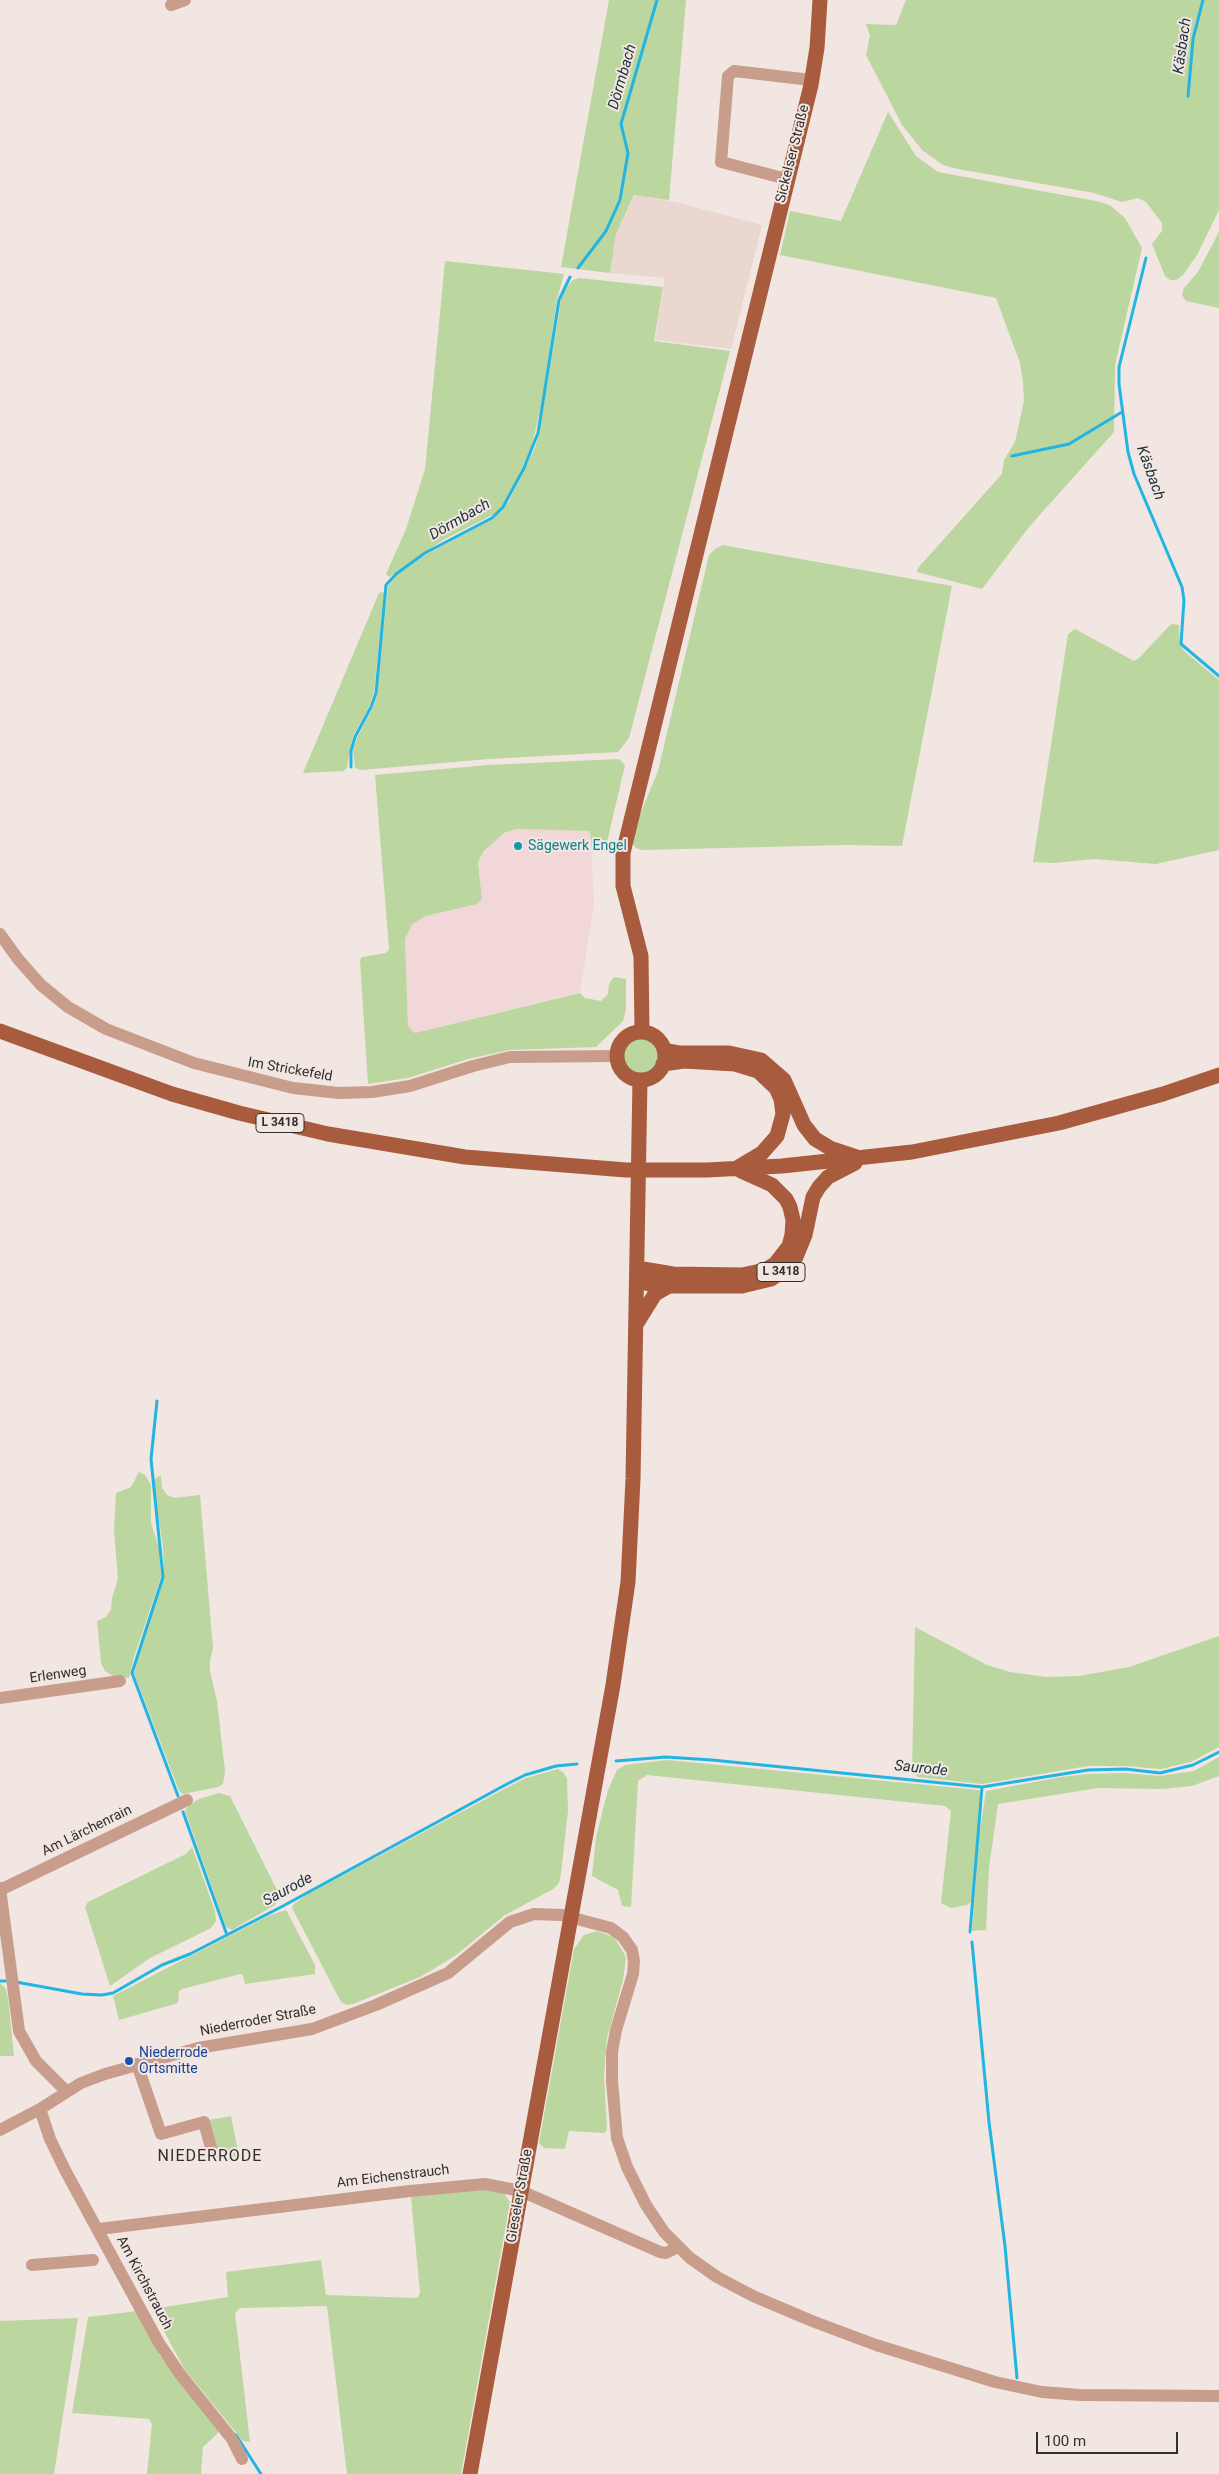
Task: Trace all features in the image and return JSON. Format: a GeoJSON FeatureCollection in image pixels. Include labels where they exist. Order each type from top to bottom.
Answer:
{"type":"FeatureCollection","features":[{"type":"Feature","properties":{"kind":"main road","name":"Sickelser Straße"},"geometry":{"type":"LineString","coordinates":[[642,1032],[641,956],[623,886],[623,853],[811,80],[817,48],[820,0]]}},
{"type":"Feature","properties":{"kind":"main road","name":"L 3418"},"geometry":{"type":"LineString","coordinates":[[0,1031],[172,1094],[239,1113],[371,1143],[465,1158],[626,1170],[735,1169],[863,1159],[962,1144],[1106,1111],[1219,1075]]}},
{"type":"Feature","properties":{"kind":"main road"},"geometry":{"type":"LineString","coordinates":[[642,1032],[656,1037],[664,1057],[654,1076],[640,1080],[626,1075],[618,1063],[617,1056],[622,1041],[634,1033],[642,1032]]}},
{"type":"Feature","properties":{"kind":"main road","name":"L 3418"},"geometry":{"type":"LineString","coordinates":[[664,1057],[680,1053],[729,1053],[761,1060],[784,1080],[804,1125],[815,1139],[830,1148],[863,1159]]}},
{"type":"Feature","properties":{"kind":"main road"},"geometry":{"type":"LineString","coordinates":[[664,1057],[684,1061],[735,1064],[758,1071],[776,1088],[781,1099],[782,1114],[777,1136],[762,1153],[735,1169]]}},
{"type":"Feature","properties":{"kind":"main road","name":"Gieseler Straße"},"geometry":{"type":"LineString","coordinates":[[470,2474],[614,1677],[628,1582],[632,1531],[640,1080]]}},
{"type":"Feature","properties":{"kind":"main road","name":"L 3418"},"geometry":{"type":"LineString","coordinates":[[637,1274],[656,1286],[752,1285],[771,1279],[796,1257],[813,1198],[819,1187],[828,1177],[863,1159]]}},
{"type":"Feature","properties":{"kind":"main road","name":"L 3418"},"geometry":{"type":"LineString","coordinates":[[637,1274],[742,1275],[765,1270],[783,1256],[792,1235],[793,1220],[786,1199],[772,1185],[735,1169]]}},
{"type":"Feature","properties":{"kind":"main road"},"geometry":{"type":"LineString","coordinates":[[636,1324],[655,1294],[669,1286]]}},
{"type":"Feature","properties":{"kind":"street"},"geometry":{"type":"LineString","coordinates":[[171,5],[184,0]]}},
{"type":"Feature","properties":{"kind":"street"},"geometry":{"type":"LineString","coordinates":[[787,179],[721,162],[728,76],[734,71],[811,80]]}},
{"type":"Feature","properties":{"kind":"street","name":"Im Strickefeld"},"geometry":{"type":"LineString","coordinates":[[0,934],[18,960],[42,984],[68,1007],[106,1029],[194,1063],[293,1088],[325,1093],[372,1092],[410,1086],[473,1066],[510,1057],[617,1056]]}},
{"type":"Feature","properties":{"kind":"street","name":"Erlenweg"},"geometry":{"type":"LineString","coordinates":[[0,1698],[120,1680]]}},
{"type":"Feature","properties":{"kind":"street","name":"Am Lärchenrain"},"geometry":{"type":"LineString","coordinates":[[0,1889],[187,1800]]}},
{"type":"Feature","properties":{"kind":"street"},"geometry":{"type":"LineString","coordinates":[[0,1889],[16,2022],[23,2041],[36,2061],[66,2091]]}},
{"type":"Feature","properties":{"kind":"street","name":"Niederroder Straße"},"geometry":{"type":"LineString","coordinates":[[0,2130],[40,2109],[80,2083],[137,2064],[230,2041],[312,2029],[376,2005],[438,1978],[457,1966],[498,1931],[522,1916],[549,1914],[570,1918],[611,1928],[623,1937],[632,1950],[634,1961],[633,1974],[616,2030],[612,2052],[612,2081],[618,2138],[636,2189],[655,2220],[678,2247],[717,2278],[753,2296],[876,2345],[995,2382],[1042,2392],[1080,2396],[1219,2396]]}},
{"type":"Feature","properties":{"kind":"street"},"geometry":{"type":"LineString","coordinates":[[137,2064],[161,2134],[204,2122],[211,2148]]}},
{"type":"Feature","properties":{"kind":"street","name":"Am Kirchstrauch"},"geometry":{"type":"LineString","coordinates":[[40,2109],[50,2139],[65,2170],[99,2229],[159,2343],[180,2374],[232,2439],[242,2459]]}},
{"type":"Feature","properties":{"kind":"street","name":"Am Eichenstrauch"},"geometry":{"type":"LineString","coordinates":[[99,2229],[470,2184],[485,2184],[521,2191],[660,2252],[666,2253],[678,2247]]}},
{"type":"Feature","properties":{"kind":"street"},"geometry":{"type":"LineString","coordinates":[[32,2265],[93,2260]]}},
{"type":"Feature","properties":{"kind":"shaded area"},"geometry":{"type":"Polygon","coordinates":[[[635,195],[676,202],[762,225],[731,349],[655,340],[665,278],[610,273],[616,234],[635,195]]]}},
{"type":"Feature","properties":{"kind":"shaded area","name":"Sägewerk Engel"},"geometry":{"type":"Polygon","coordinates":[[[516,829],[590,831],[594,904],[580,992],[415,1033],[408,1026],[405,939],[408,930],[412,924],[427,916],[477,904],[482,899],[478,862],[492,842],[504,833],[516,829]]]}},
{"type":"Feature","properties":{"kind":"green space"},"geometry":{"type":"Polygon","coordinates":[[[609,0],[686,0],[669,200],[634,195],[616,234],[610,273],[561,267],[609,0]]]}},
{"type":"Feature","properties":{"kind":"green space"},"geometry":{"type":"Polygon","coordinates":[[[906,0],[1219,0],[1219,210],[1197,255],[1183,275],[1176,280],[1170,280],[1165,276],[1152,244],[1162,231],[1162,223],[1146,202],[1138,198],[1122,202],[1094,193],[958,169],[943,165],[922,150],[902,125],[866,55],[870,36],[866,24],[896,25],[906,0]]]}},
{"type":"Feature","properties":{"kind":"green space"},"geometry":{"type":"Polygon","coordinates":[[[888,112],[916,156],[938,172],[1101,202],[1111,206],[1125,218],[1142,248],[1115,365],[1114,432],[1029,527],[982,589],[917,572],[918,568],[1002,474],[1004,460],[1015,442],[1024,401],[1023,382],[1020,363],[996,298],[780,255],[790,211],[841,221],[888,112]]]}},
{"type":"Feature","properties":{"kind":"green space"},"geometry":{"type":"Polygon","coordinates":[[[1219,232],[1219,308],[1186,301],[1182,295],[1184,288],[1198,272],[1219,232]]]}},
{"type":"Feature","properties":{"kind":"green space"},"geometry":{"type":"Polygon","coordinates":[[[445,261],[564,274],[557,299],[543,396],[532,446],[513,487],[498,512],[443,540],[389,577],[386,574],[406,529],[425,469],[445,261]]]}},
{"type":"Feature","properties":{"kind":"green space"},"geometry":{"type":"Polygon","coordinates":[[[579,278],[663,287],[654,341],[730,351],[629,738],[618,752],[489,759],[361,770],[355,768],[353,751],[357,738],[373,707],[377,693],[388,586],[396,575],[427,554],[493,519],[509,501],[535,448],[539,433],[561,300],[566,288],[573,280],[579,278]]]}},
{"type":"Feature","properties":{"kind":"green space"},"geometry":{"type":"Polygon","coordinates":[[[722,545],[952,586],[902,846],[848,845],[642,850],[636,848],[632,843],[634,829],[658,771],[709,555],[722,545]]]}},
{"type":"Feature","properties":{"kind":"green space"},"geometry":{"type":"Polygon","coordinates":[[[379,593],[384,593],[374,692],[369,707],[353,736],[347,767],[344,771],[303,773],[379,593]]]}},
{"type":"Feature","properties":{"kind":"green space"},"geometry":{"type":"Polygon","coordinates":[[[1171,624],[1179,625],[1180,645],[1184,651],[1219,680],[1219,850],[1156,864],[1094,859],[1054,863],[1033,862],[1068,634],[1075,629],[1134,661],[1171,624]]]}},
{"type":"Feature","properties":{"kind":"green space"},"geometry":{"type":"Polygon","coordinates":[[[619,759],[625,765],[605,851],[592,852],[590,831],[516,829],[504,833],[484,851],[478,862],[482,899],[477,904],[426,916],[412,924],[405,939],[408,1026],[415,1033],[580,993],[585,998],[601,1001],[608,994],[609,984],[614,977],[626,979],[626,1009],[623,1021],[596,1047],[509,1050],[468,1059],[408,1078],[368,1084],[360,960],[362,957],[386,953],[389,949],[375,775],[489,765],[619,759]]]}},
{"type":"Feature","properties":{"kind":"green space"},"geometry":{"type":"Polygon","coordinates":[[[641,1038],[648,1039],[654,1043],[658,1049],[658,1063],[654,1069],[648,1073],[641,1074],[634,1073],[628,1069],[624,1063],[623,1056],[624,1049],[628,1043],[634,1039],[641,1038]]]}},
{"type":"Feature","properties":{"kind":"green space"},"geometry":{"type":"Polygon","coordinates":[[[139,1472],[145,1475],[151,1485],[151,1523],[159,1548],[161,1577],[134,1657],[129,1678],[113,1676],[105,1671],[101,1663],[97,1621],[106,1617],[111,1610],[112,1598],[118,1579],[114,1531],[116,1493],[131,1487],[139,1472]]]}},
{"type":"Feature","properties":{"kind":"green space"},"geometry":{"type":"Polygon","coordinates":[[[161,1476],[162,1488],[167,1495],[174,1498],[200,1495],[213,1648],[210,1671],[217,1701],[225,1771],[223,1784],[218,1787],[183,1794],[179,1791],[134,1673],[164,1577],[163,1547],[155,1494],[155,1479],[161,1476]]]}},
{"type":"Feature","properties":{"kind":"green space"},"geometry":{"type":"Polygon","coordinates":[[[915,1627],[987,1665],[1010,1672],[1047,1677],[1079,1676],[1129,1667],[1219,1636],[1219,1747],[1191,1762],[1161,1769],[1125,1766],[1088,1766],[982,1784],[918,1777],[912,1772],[915,1627]]]}},
{"type":"Feature","properties":{"kind":"green space"},"geometry":{"type":"Polygon","coordinates":[[[1219,1757],[1219,1776],[1192,1786],[1163,1789],[1098,1788],[998,1804],[989,1868],[986,1930],[972,1931],[979,1837],[986,1791],[1088,1774],[1125,1773],[1160,1776],[1194,1771],[1219,1757]]]}},
{"type":"Feature","properties":{"kind":"green space"},"geometry":{"type":"Polygon","coordinates":[[[667,1760],[979,1790],[981,1793],[971,1902],[967,1905],[951,1908],[941,1903],[951,1811],[945,1806],[647,1775],[638,1781],[631,1907],[622,1906],[618,1890],[592,1876],[596,1837],[608,1790],[617,1770],[625,1765],[667,1760]]]}},
{"type":"Feature","properties":{"kind":"green space"},"geometry":{"type":"Polygon","coordinates":[[[558,1769],[564,1773],[567,1779],[568,1811],[559,1883],[553,1889],[505,1915],[455,1956],[420,1977],[353,2004],[347,2005],[341,2002],[292,1908],[294,1904],[308,1894],[508,1787],[526,1778],[558,1769]]]}},
{"type":"Feature","properties":{"kind":"green space"},"geometry":{"type":"Polygon","coordinates":[[[219,1793],[230,1796],[280,1896],[275,1905],[232,1930],[226,1927],[185,1811],[188,1806],[199,1799],[219,1793]]]}},
{"type":"Feature","properties":{"kind":"green space"},"geometry":{"type":"Polygon","coordinates":[[[192,1847],[215,1911],[216,1921],[211,1928],[150,1958],[110,1986],[85,1907],[88,1902],[186,1854],[192,1847]]]}},
{"type":"Feature","properties":{"kind":"green space"},"geometry":{"type":"Polygon","coordinates":[[[286,1910],[315,1965],[315,1974],[245,1984],[243,1975],[240,1974],[182,1989],[179,1991],[178,2003],[119,2020],[113,1996],[268,1916],[286,1910]]]}},
{"type":"Feature","properties":{"kind":"green space"},"geometry":{"type":"Polygon","coordinates":[[[597,1931],[614,1937],[626,1957],[623,1980],[607,2038],[604,2076],[607,2130],[604,2133],[569,2131],[565,2149],[544,2148],[539,2143],[574,1949],[584,1935],[597,1931]]]}},
{"type":"Feature","properties":{"kind":"green space"},"geometry":{"type":"Polygon","coordinates":[[[0,1983],[6,1989],[8,1998],[14,2056],[0,2056],[0,1983]]]}},
{"type":"Feature","properties":{"kind":"green space"},"geometry":{"type":"Polygon","coordinates":[[[231,2116],[239,2156],[217,2161],[209,2120],[231,2116]]]}},
{"type":"Feature","properties":{"kind":"green space"},"geometry":{"type":"Polygon","coordinates":[[[455,2188],[502,2191],[510,2202],[461,2474],[347,2474],[327,2306],[240,2308],[235,2313],[250,2442],[243,2441],[185,2370],[152,2309],[228,2297],[226,2272],[321,2260],[326,2295],[417,2298],[420,2293],[411,2197],[455,2188]]]}},
{"type":"Feature","properties":{"kind":"green space"},"geometry":{"type":"Polygon","coordinates":[[[137,2311],[160,2356],[218,2429],[218,2433],[203,2447],[201,2474],[147,2474],[152,2424],[149,2419],[72,2413],[88,2317],[137,2311]]]}},
{"type":"Feature","properties":{"kind":"green space"},"geometry":{"type":"Polygon","coordinates":[[[78,2318],[54,2474],[0,2474],[0,2321],[78,2318]]]}},
{"type":"Feature","properties":{"kind":"waterway","name":"Dörmbach"},"geometry":{"type":"LineString","coordinates":[[578,268],[606,231],[620,200],[628,153],[621,124],[657,0]]}},
{"type":"Feature","properties":{"kind":"waterway","name":"Käsbach"},"geometry":{"type":"LineString","coordinates":[[1188,96],[1193,39],[1203,0]]}},
{"type":"Feature","properties":{"kind":"waterway","name":"Käsbach"},"geometry":{"type":"LineString","coordinates":[[1146,258],[1119,367],[1119,384],[1128,452],[1134,474],[1182,587],[1184,600],[1181,644],[1219,676]]}},
{"type":"Feature","properties":{"kind":"waterway","name":"Dörmbach"},"geometry":{"type":"LineString","coordinates":[[351,767],[351,751],[355,737],[371,707],[376,693],[386,585],[396,574],[425,553],[492,518],[503,507],[524,468],[538,433],[559,300],[570,277]]}},
{"type":"Feature","properties":{"kind":"waterway"},"geometry":{"type":"LineString","coordinates":[[1012,456],[1069,444],[1122,412]]}},
{"type":"Feature","properties":{"kind":"waterway"},"geometry":{"type":"LineString","coordinates":[[157,1401],[151,1459],[163,1577],[132,1673],[178,1796]]}},
{"type":"Feature","properties":{"kind":"waterway","name":"Saurode"},"geometry":{"type":"LineString","coordinates":[[616,1761],[666,1757],[712,1760],[982,1787],[1088,1770],[1125,1769],[1160,1773],[1193,1765],[1219,1752]]}},
{"type":"Feature","properties":{"kind":"waterway","name":"Saurode"},"geometry":{"type":"LineString","coordinates":[[16,1982],[82,1994],[102,1995],[113,1993],[162,1965],[190,1954],[283,1906],[525,1775],[556,1766],[577,1764]]}},
{"type":"Feature","properties":{"kind":"waterway"},"geometry":{"type":"LineString","coordinates":[[970,1932],[982,1787]]}},
{"type":"Feature","properties":{"kind":"waterway"},"geometry":{"type":"LineString","coordinates":[[183,1812],[227,1935]]}},
{"type":"Feature","properties":{"kind":"waterway"},"geometry":{"type":"LineString","coordinates":[[972,1942],[989,2122],[1005,2246],[1017,2378]]}},
{"type":"Feature","properties":{"kind":"waterway","name":"Saurode"},"geometry":{"type":"LineString","coordinates":[[0,1981],[9,1981]]}},
{"type":"Feature","properties":{"kind":"waterway"},"geometry":{"type":"LineString","coordinates":[[236,2435],[261,2474]]}},
{"type":"Feature","properties":{"kind":"place","name":"Sägewerk Engel"},"geometry":{"type":"Point","coordinates":[518,846]}},
{"type":"Feature","properties":{"kind":"place","name":"Niederrode Ortsmitte"},"geometry":{"type":"Point","coordinates":[129,2061]}},
{"type":"Feature","properties":{"kind":"district","name":"NIEDERRODE"},"geometry":{"type":"Point","coordinates":[210,2157]}}]}
